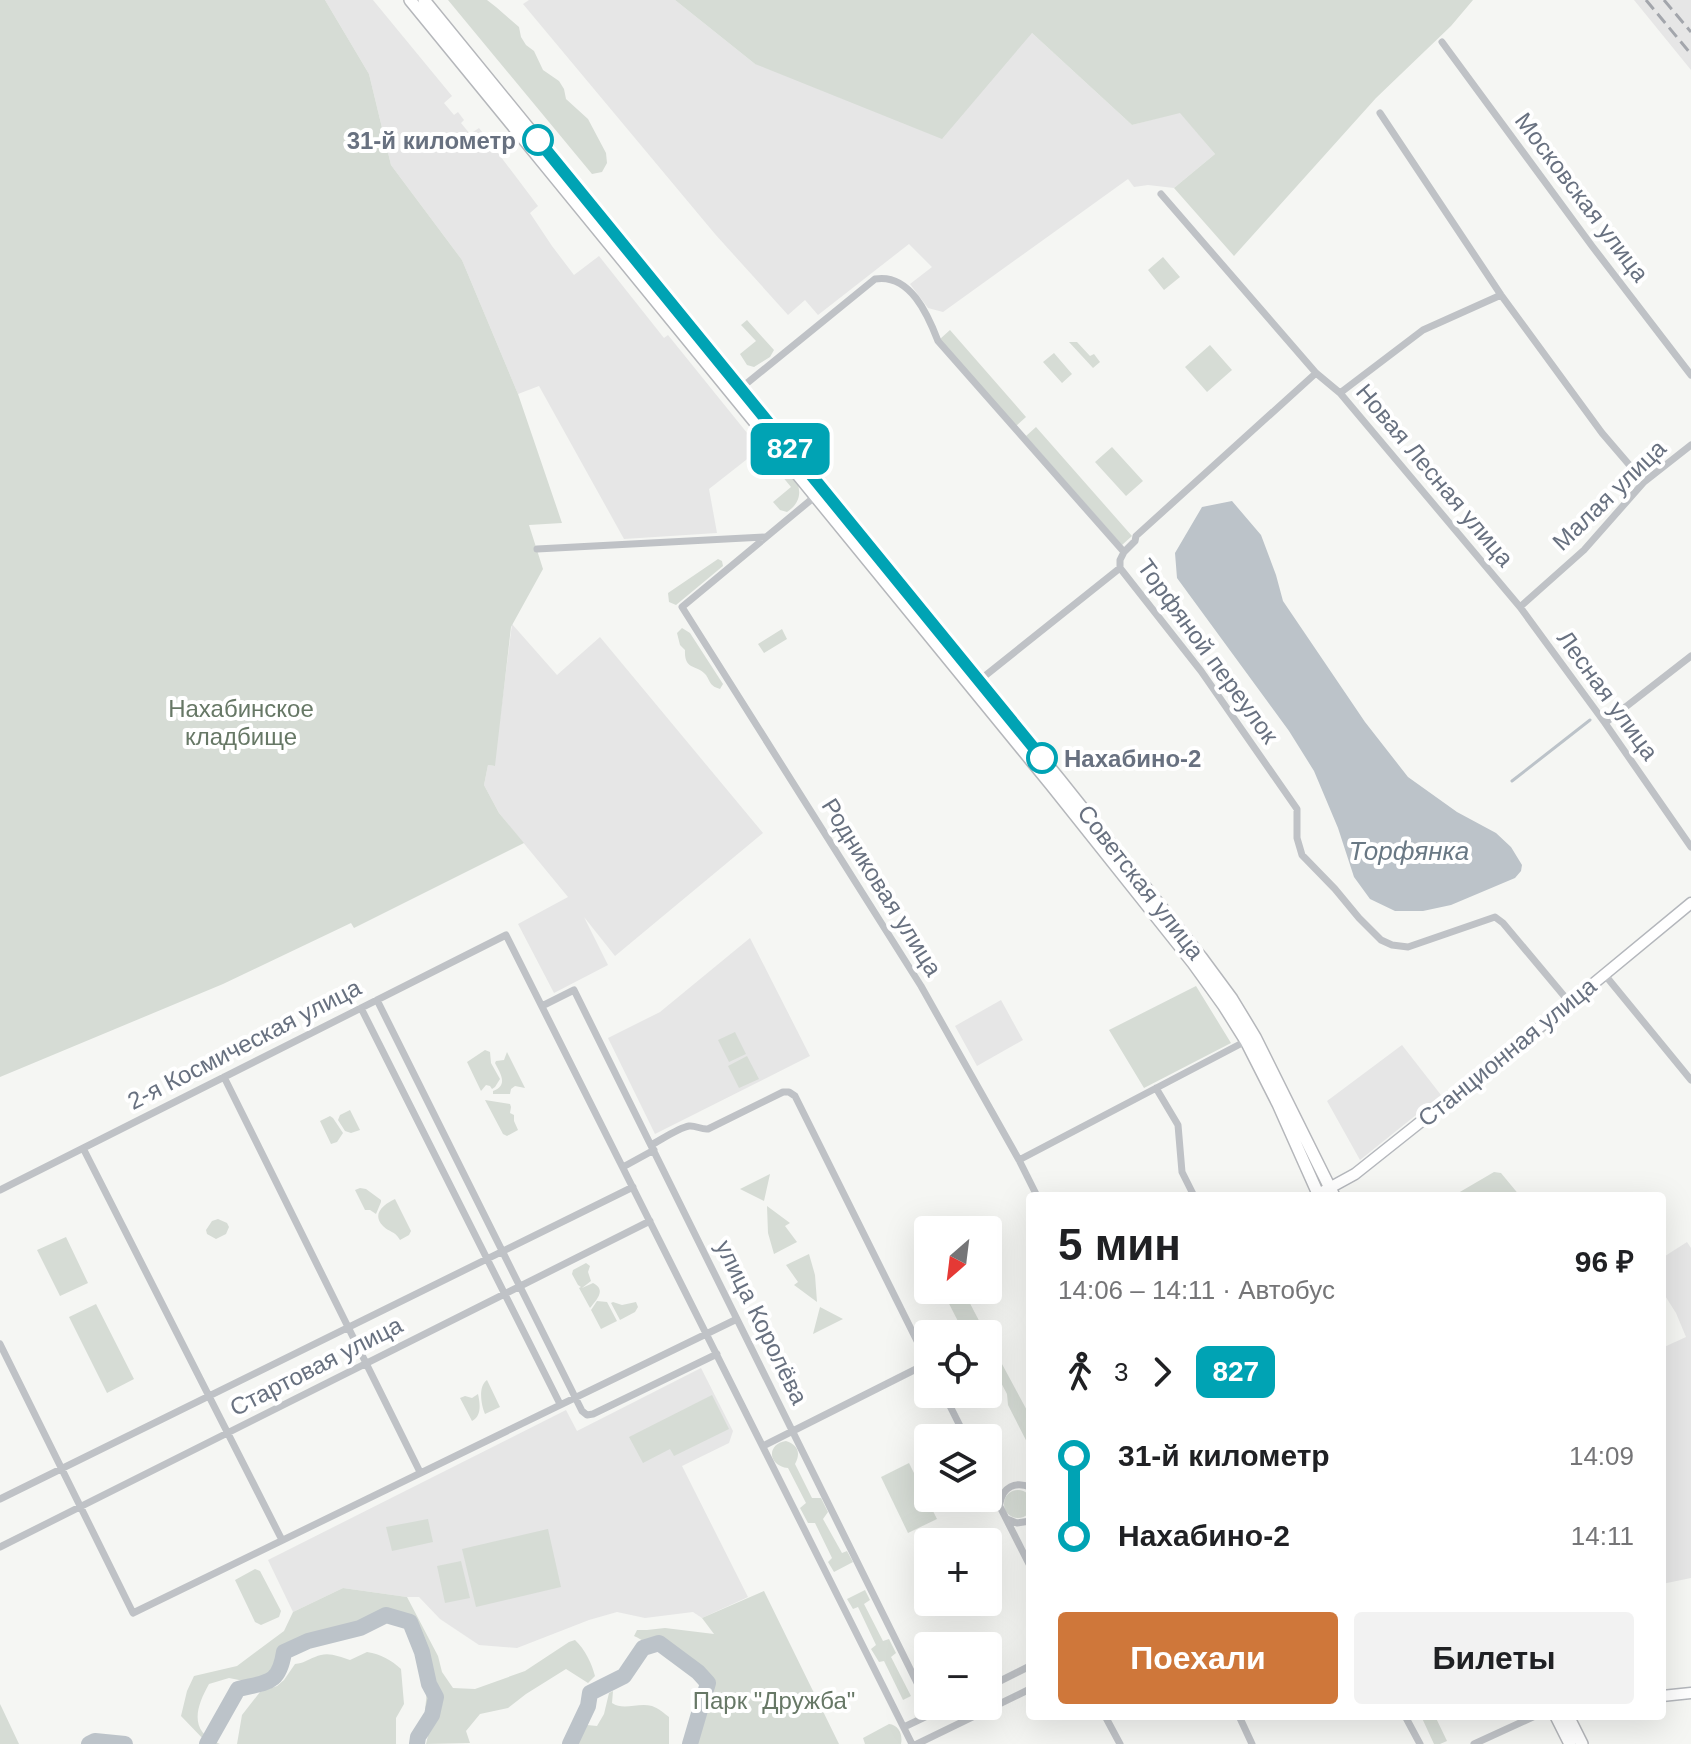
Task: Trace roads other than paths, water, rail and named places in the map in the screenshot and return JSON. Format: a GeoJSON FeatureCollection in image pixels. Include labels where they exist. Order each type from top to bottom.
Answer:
{"type":"FeatureCollection","features":[{"type":"Feature","properties":{"kind":"main road","name":"Советская улица"},"geometry":{"type":"LineString","coordinates":[[410,0],[1153,895],[1232,999],[1261,1049],[1332,1192]]}},
{"type":"Feature","properties":{"kind":"main road","name":"Советская улица"},"geometry":{"type":"LineString","coordinates":[[424,0],[741,388],[819,493]]}},
{"type":"Feature","properties":{"kind":"main road","name":"Советская улица"},"geometry":{"type":"LineString","coordinates":[[975,683],[1224,1006],[1278,1104],[1318,1192]]}},
{"type":"Feature","properties":{"kind":"main road","name":"Станционная улица"},"geometry":{"type":"LineString","coordinates":[[1332,1192],[1691,903]]}},
{"type":"Feature","properties":{"kind":"main road"},"geometry":{"type":"LineString","coordinates":[[1666,1696],[1691,1693]]}},
{"type":"Feature","properties":{"kind":"main road"},"geometry":{"type":"LineString","coordinates":[[1558,1720],[1570,1744]]}},
{"type":"Feature","properties":{"kind":"main road"},"geometry":{"type":"LineString","coordinates":[[1570,1720],[1582,1744]]}},
{"type":"Feature","properties":{"kind":"street","name":"Московская улица"},"geometry":{"type":"LineString","coordinates":[[1442,42],[1691,375]]}},
{"type":"Feature","properties":{"kind":"street"},"geometry":{"type":"LineString","coordinates":[[1380,113],[1501,295],[1602,433],[1644,482]]}},
{"type":"Feature","properties":{"kind":"street","name":"Новая Лесная улица"},"geometry":{"type":"LineString","coordinates":[[1161,194],[1316,373],[1340,393],[1520,607]]}},
{"type":"Feature","properties":{"kind":"street","name":"Торфяной переулок"},"geometry":{"type":"LineString","coordinates":[[741,388],[875,279],[900,284],[926,312],[938,341],[1124,552],[1120,568],[1201,671],[1297,809],[1297,838],[1302,855],[1359,918],[1381,940],[1408,947],[1495,917],[1570,1003]]}},
{"type":"Feature","properties":{"kind":"street"},"geometry":{"type":"LineString","coordinates":[[1340,393],[1423,330],[1501,295]]}},
{"type":"Feature","properties":{"kind":"street"},"geometry":{"type":"LineString","coordinates":[[1124,552],[1136,536],[1316,373]]}},
{"type":"Feature","properties":{"kind":"street","name":"Малая улица"},"geometry":{"type":"LineString","coordinates":[[1520,607],[1584,550],[1644,482],[1691,445]]}},
{"type":"Feature","properties":{"kind":"street"},"geometry":{"type":"LineString","coordinates":[[537,549],[767,537],[819,493]]}},
{"type":"Feature","properties":{"kind":"street","name":"Родниковая улица"},"geometry":{"type":"LineString","coordinates":[[767,537],[682,607],[921,986],[1035,1192]]}},
{"type":"Feature","properties":{"kind":"street"},"geometry":{"type":"LineString","coordinates":[[975,683],[1120,568]]}},
{"type":"Feature","properties":{"kind":"street","name":"Лесная улица"},"geometry":{"type":"LineString","coordinates":[[1520,607],[1691,847]]}},
{"type":"Feature","properties":{"kind":"street"},"geometry":{"type":"LineString","coordinates":[[1605,723],[1691,656]]}},
{"type":"Feature","properties":{"kind":"street","name":"2-я Космическая улица"},"geometry":{"type":"LineString","coordinates":[[0,1190],[506,935],[542,1006]]}},
{"type":"Feature","properties":{"kind":"street"},"geometry":{"type":"LineString","coordinates":[[1605,975],[1691,1080]]}},
{"type":"Feature","properties":{"kind":"street","name":"улица Королёва"},"geometry":{"type":"LineString","coordinates":[[542,1006],[574,990],[914,1676]]}},
{"type":"Feature","properties":{"kind":"street"},"geometry":{"type":"LineString","coordinates":[[377,1000],[582,1411],[587,1415],[593,1414],[717,1354]]}},
{"type":"Feature","properties":{"kind":"street"},"geometry":{"type":"LineString","coordinates":[[542,1006],[914,1744],[1026,1691]]}},
{"type":"Feature","properties":{"kind":"street"},"geometry":{"type":"LineString","coordinates":[[361,1008],[560,1404]]}},
{"type":"Feature","properties":{"kind":"street"},"geometry":{"type":"LineString","coordinates":[[1019,1160],[1246,1041]]}},
{"type":"Feature","properties":{"kind":"street"},"geometry":{"type":"LineString","coordinates":[[224,1077],[420,1472]]}},
{"type":"Feature","properties":{"kind":"street"},"geometry":{"type":"LineString","coordinates":[[1156,1088],[1178,1125],[1182,1172],[1192,1192]]}},
{"type":"Feature","properties":{"kind":"street"},"geometry":{"type":"LineString","coordinates":[[623,1167],[687,1127],[704,1131],[783,1092],[789,1092],[795,1096],[914,1335]]}},
{"type":"Feature","properties":{"kind":"street"},"geometry":{"type":"LineString","coordinates":[[83,1148],[282,1540]]}},
{"type":"Feature","properties":{"kind":"street","name":"Стартовая улица"},"geometry":{"type":"LineString","coordinates":[[0,1499],[633,1187]]}},
{"type":"Feature","properties":{"kind":"street","name":"Стартовая улица"},"geometry":{"type":"LineString","coordinates":[[0,1547],[650,1221]]}},
{"type":"Feature","properties":{"kind":"street"},"geometry":{"type":"LineString","coordinates":[[0,1344],[133,1613],[737,1319]]}},
{"type":"Feature","properties":{"kind":"street"},"geometry":{"type":"LineString","coordinates":[[763,1446],[914,1370]]}},
{"type":"Feature","properties":{"kind":"street"},"geometry":{"type":"LineString","coordinates":[[1002,1496],[1007,1488],[1016,1484],[1026,1486]]}},
{"type":"Feature","properties":{"kind":"street"},"geometry":{"type":"LineString","coordinates":[[1002,1511],[1026,1558]]}},
{"type":"Feature","properties":{"kind":"street"},"geometry":{"type":"LineString","coordinates":[[1005,1518],[1017,1523],[1026,1522]]}},
{"type":"Feature","properties":{"kind":"street"},"geometry":{"type":"LineString","coordinates":[[1002,1680],[1026,1668]]}},
{"type":"Feature","properties":{"kind":"street"},"geometry":{"type":"LineString","coordinates":[[904,1727],[914,1720]]}},
{"type":"Feature","properties":{"kind":"street"},"geometry":{"type":"LineString","coordinates":[[1107,1720],[1120,1744]]}},
{"type":"Feature","properties":{"kind":"street"},"geometry":{"type":"LineString","coordinates":[[1241,1720],[1252,1744]]}},
{"type":"Feature","properties":{"kind":"street"},"geometry":{"type":"LineString","coordinates":[[1407,1720],[1420,1744]]}},
{"type":"Feature","properties":{"kind":"street"},"geometry":{"type":"LineString","coordinates":[[1474,1744],[1526,1720]]}},
{"type":"Feature","properties":{"kind":"water","name":"Торфянка"},"geometry":{"type":"Polygon","coordinates":[[[1232,501],[1261,535],[1283,601],[1365,722],[1408,777],[1457,812],[1496,833],[1511,847],[1522,865],[1515,878],[1451,905],[1423,911],[1395,911],[1370,899],[1354,877],[1314,771],[1289,731],[1177,578],[1175,553],[1202,507],[1232,501]]]}},
{"type":"Feature","properties":{"kind":"waterway"},"geometry":{"type":"LineString","coordinates":[[1512,781],[1590,720]]}},
{"type":"Feature","properties":{"kind":"waterway"},"geometry":{"type":"LineString","coordinates":[[207,1744],[238,1689],[264,1683],[275,1676],[284,1652],[308,1641],[360,1628],[386,1615],[410,1622],[436,1697],[432,1715],[417,1744]]}},
{"type":"Feature","properties":{"kind":"waterway"},"geometry":{"type":"LineString","coordinates":[[570,1744],[588,1706],[590,1693],[624,1676],[643,1648],[659,1643],[708,1683],[690,1744]]}},
{"type":"Feature","properties":{"kind":"waterway"},"geometry":{"type":"LineString","coordinates":[[89,1744],[95,1741],[125,1744]]}},
{"type":"Feature","properties":{"kind":"railway"},"geometry":{"type":"LineString","coordinates":[[1646,0],[1691,54]]}},
{"type":"Feature","properties":{"kind":"railway"},"geometry":{"type":"LineString","coordinates":[[1664,0],[1691,32]]}},
{"type":"Feature","properties":{"kind":"place","name":"31-й километр"},"geometry":{"type":"Point","coordinates":[538,140]}},
{"type":"Feature","properties":{"kind":"place","name":"Нахабино-2"},"geometry":{"type":"Point","coordinates":[1042,758]}},
{"type":"Feature","properties":{"kind":"park label","name":"Нахабинское кладбище"},"geometry":{"type":"Point","coordinates":[241,722]}},
{"type":"Feature","properties":{"kind":"park label","name":"Парк \"Дружба\""},"geometry":{"type":"Point","coordinates":[774,1700]}}]}
